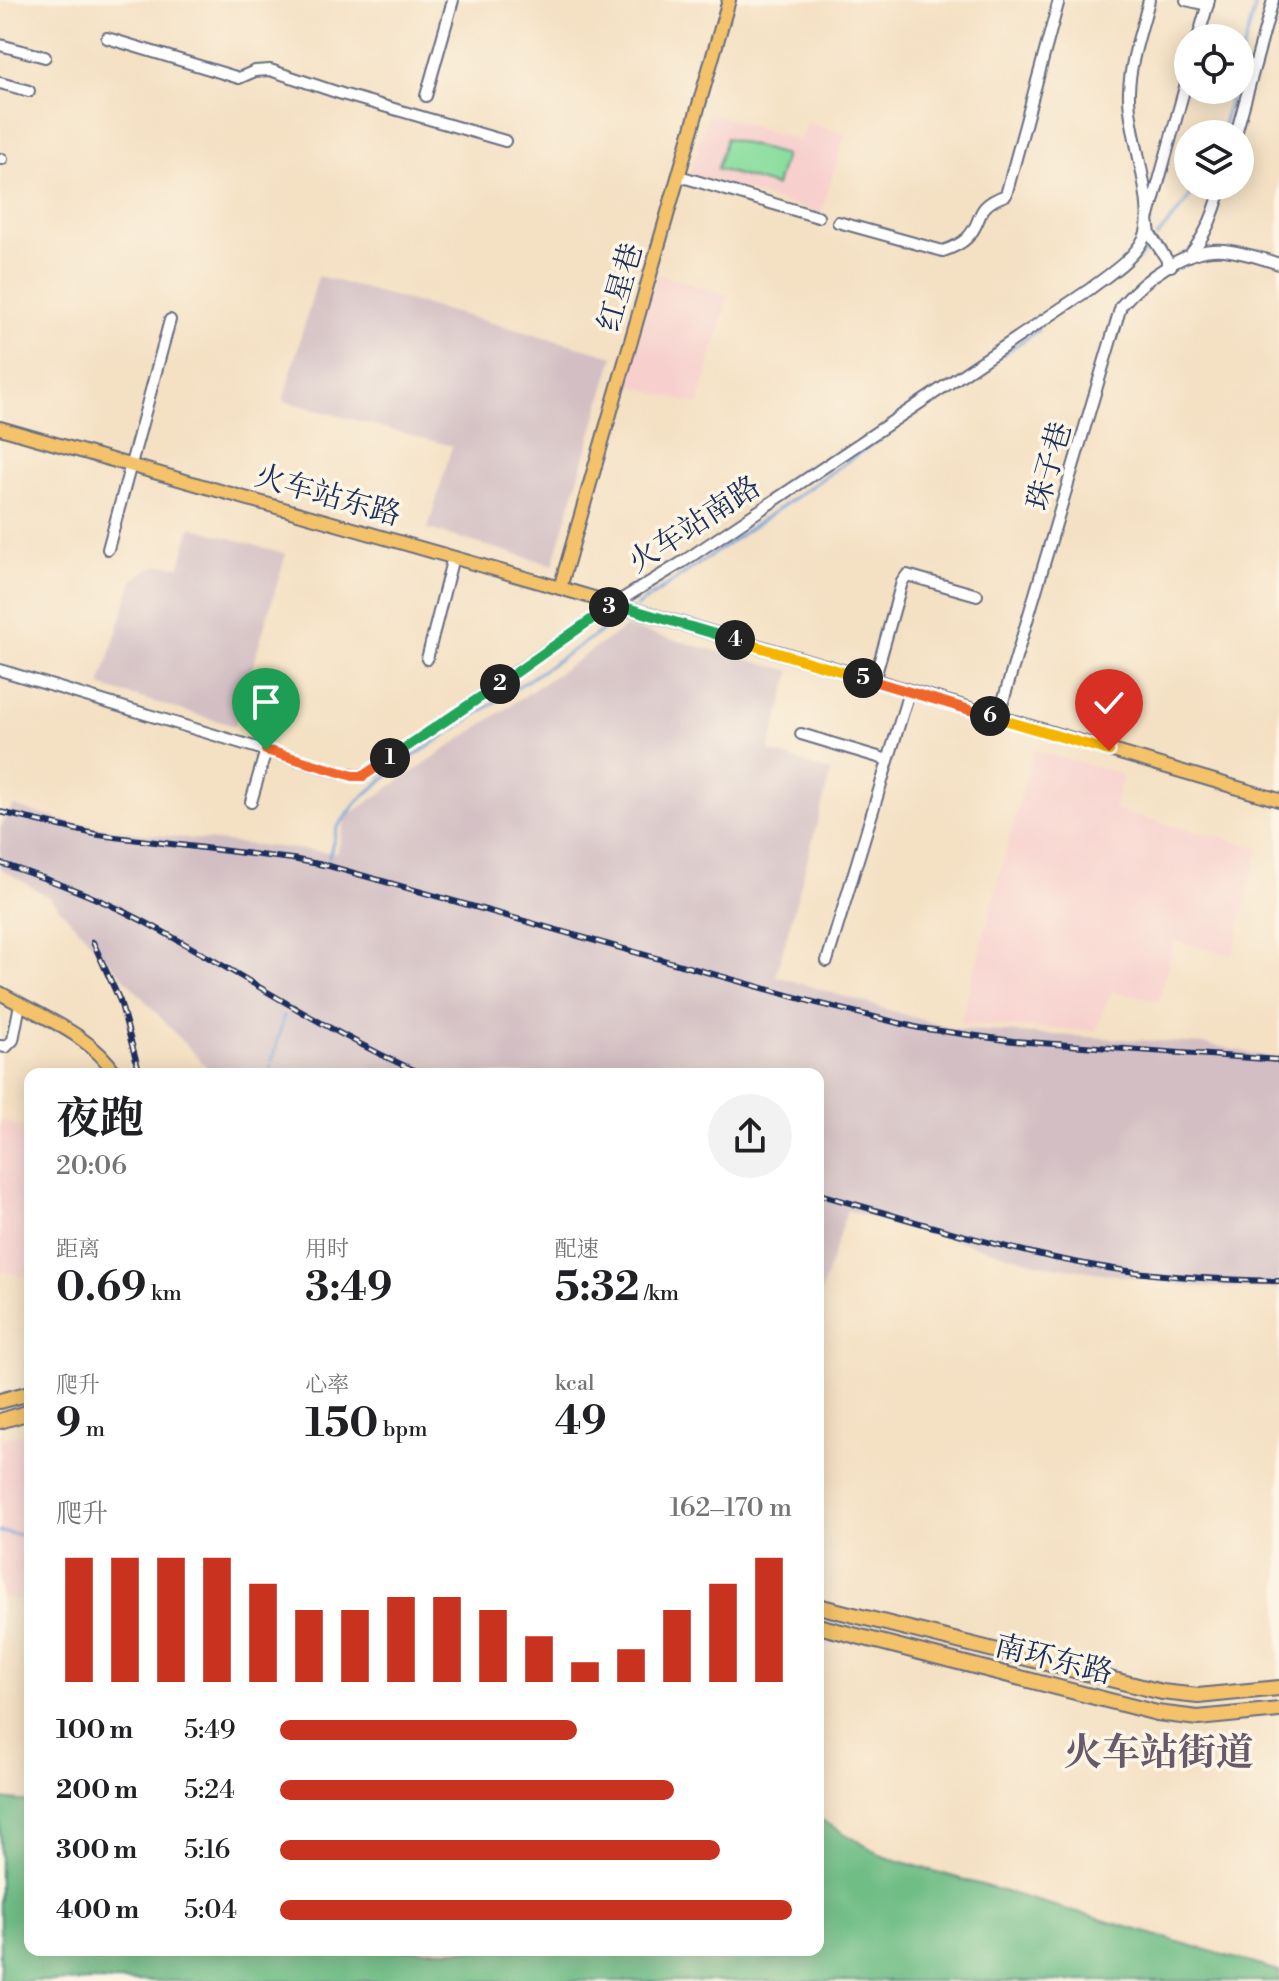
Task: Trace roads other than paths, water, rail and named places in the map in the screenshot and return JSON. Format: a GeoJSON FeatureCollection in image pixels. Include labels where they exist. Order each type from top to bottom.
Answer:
{"type":"FeatureCollection","features":[{"type":"Feature","properties":{"kind":"highway"},"geometry":{"type":"LineString","coordinates":[[0,1401],[24,1395]]}},
{"type":"Feature","properties":{"kind":"highway"},"geometry":{"type":"LineString","coordinates":[[0,1421],[24,1414]]}},
{"type":"Feature","properties":{"kind":"highway","name":"南环东路"},"geometry":{"type":"LineString","coordinates":[[824,1608],[1162,1692],[1198,1696],[1279,1688]]}},
{"type":"Feature","properties":{"kind":"highway","name":"南环东路"},"geometry":{"type":"LineString","coordinates":[[824,1628],[1157,1713],[1198,1718],[1279,1710]]}},
{"type":"Feature","properties":{"kind":"main road","name":"红星巷"},"geometry":{"type":"LineString","coordinates":[[560,588],[729,0]]}},
{"type":"Feature","properties":{"kind":"main road","name":"火车站东路"},"geometry":{"type":"LineString","coordinates":[[0,428],[560,588],[1279,800]]}},
{"type":"Feature","properties":{"kind":"main road"},"geometry":{"type":"LineString","coordinates":[[0,993],[96,1049],[111,1068]]}},
{"type":"Feature","properties":{"kind":"street"},"geometry":{"type":"LineString","coordinates":[[426,96],[453,0]]}},
{"type":"Feature","properties":{"kind":"street"},"geometry":{"type":"LineString","coordinates":[[838,222],[943,251],[957,246],[969,236],[980,210],[992,199],[1006,195],[1059,0]]}},
{"type":"Feature","properties":{"kind":"street"},"geometry":{"type":"LineString","coordinates":[[1149,0],[1128,90],[1130,123],[1142,175],[1150,234],[1171,266]]}},
{"type":"Feature","properties":{"kind":"street"},"geometry":{"type":"LineString","coordinates":[[1186,0],[1208,3],[1202,24]]}},
{"type":"Feature","properties":{"kind":"street"},"geometry":{"type":"LineString","coordinates":[[1240,120],[1273,0]]}},
{"type":"Feature","properties":{"kind":"street"},"geometry":{"type":"LineString","coordinates":[[107,38],[239,78],[255,71],[270,70],[505,141]]}},
{"type":"Feature","properties":{"kind":"street"},"geometry":{"type":"LineString","coordinates":[[0,45],[45,57]]}},
{"type":"Feature","properties":{"kind":"street"},"geometry":{"type":"LineString","coordinates":[[0,83],[29,91]]}},
{"type":"Feature","properties":{"kind":"street"},"geometry":{"type":"LineString","coordinates":[[1148,220],[1180,104]]}},
{"type":"Feature","properties":{"kind":"street"},"geometry":{"type":"LineString","coordinates":[[679,176],[818,217]]}},
{"type":"Feature","properties":{"kind":"street"},"geometry":{"type":"LineString","coordinates":[[1187,257],[1204,238],[1218,200]]}},
{"type":"Feature","properties":{"kind":"street","name":"火车站南路"},"geometry":{"type":"LineString","coordinates":[[0,670],[353,776],[363,776],[1090,289],[1133,252],[1144,237],[1148,220]]}},
{"type":"Feature","properties":{"kind":"street"},"geometry":{"type":"LineString","coordinates":[[1187,257],[1208,250],[1223,250],[1279,264]]}},
{"type":"Feature","properties":{"kind":"street","name":"珠子巷"},"geometry":{"type":"LineString","coordinates":[[998,718],[1121,306],[1133,292],[1187,257]]}},
{"type":"Feature","properties":{"kind":"street"},"geometry":{"type":"LineString","coordinates":[[108,549],[170,320]]}},
{"type":"Feature","properties":{"kind":"street"},"geometry":{"type":"LineString","coordinates":[[427,659],[453,557]]}},
{"type":"Feature","properties":{"kind":"street"},"geometry":{"type":"LineString","coordinates":[[874,681],[902,582],[907,575],[977,595]]}},
{"type":"Feature","properties":{"kind":"street"},"geometry":{"type":"LineString","coordinates":[[827,961],[909,692]]}},
{"type":"Feature","properties":{"kind":"street"},"geometry":{"type":"LineString","coordinates":[[801,734],[888,760]]}},
{"type":"Feature","properties":{"kind":"street"},"geometry":{"type":"LineString","coordinates":[[251,802],[266,750]]}},
{"type":"Feature","properties":{"kind":"street"},"geometry":{"type":"LineString","coordinates":[[0,1046],[6,1047],[13,1040],[20,1004]]}},
{"type":"Feature","properties":{"kind":"waterway"},"geometry":{"type":"LineString","coordinates":[[1250,24],[1257,0]]}},
{"type":"Feature","properties":{"kind":"waterway"},"geometry":{"type":"LineString","coordinates":[[1224,120],[1228,104]]}},
{"type":"Feature","properties":{"kind":"waterway"},"geometry":{"type":"LineString","coordinates":[[1157,237],[1187,200]]}},
{"type":"Feature","properties":{"kind":"waterway"},"geometry":{"type":"LineString","coordinates":[[1123,270],[1139,259],[1152,243]]}},
{"type":"Feature","properties":{"kind":"waterway"},"geometry":{"type":"LineString","coordinates":[[636,607],[1038,330]]}},
{"type":"Feature","properties":{"kind":"waterway"},"geometry":{"type":"LineString","coordinates":[[329,857],[337,828],[358,801],[399,766],[627,614]]}},
{"type":"Feature","properties":{"kind":"waterway"},"geometry":{"type":"LineString","coordinates":[[271,1068],[284,1016]]}},
{"type":"Feature","properties":{"kind":"waterway"},"geometry":{"type":"LineString","coordinates":[[0,1532],[24,1535]]}},
{"type":"Feature","properties":{"kind":"railway"},"geometry":{"type":"LineString","coordinates":[[0,812],[99,835],[329,866],[813,1002],[919,1028],[1013,1041],[1279,1060]]}},
{"type":"Feature","properties":{"kind":"railway"},"geometry":{"type":"LineString","coordinates":[[0,863],[120,910],[350,1039],[410,1068]]}},
{"type":"Feature","properties":{"kind":"railway"},"geometry":{"type":"LineString","coordinates":[[93,942],[120,1001],[138,1068]]}},
{"type":"Feature","properties":{"kind":"railway"},"geometry":{"type":"LineString","coordinates":[[824,1196],[991,1243],[1096,1266],[1187,1277],[1279,1281]]}},
{"type":"Feature","properties":{"kind":"district","name":"火车站街道"},"geometry":{"type":"Point","coordinates":[1159,1752]}}]}
